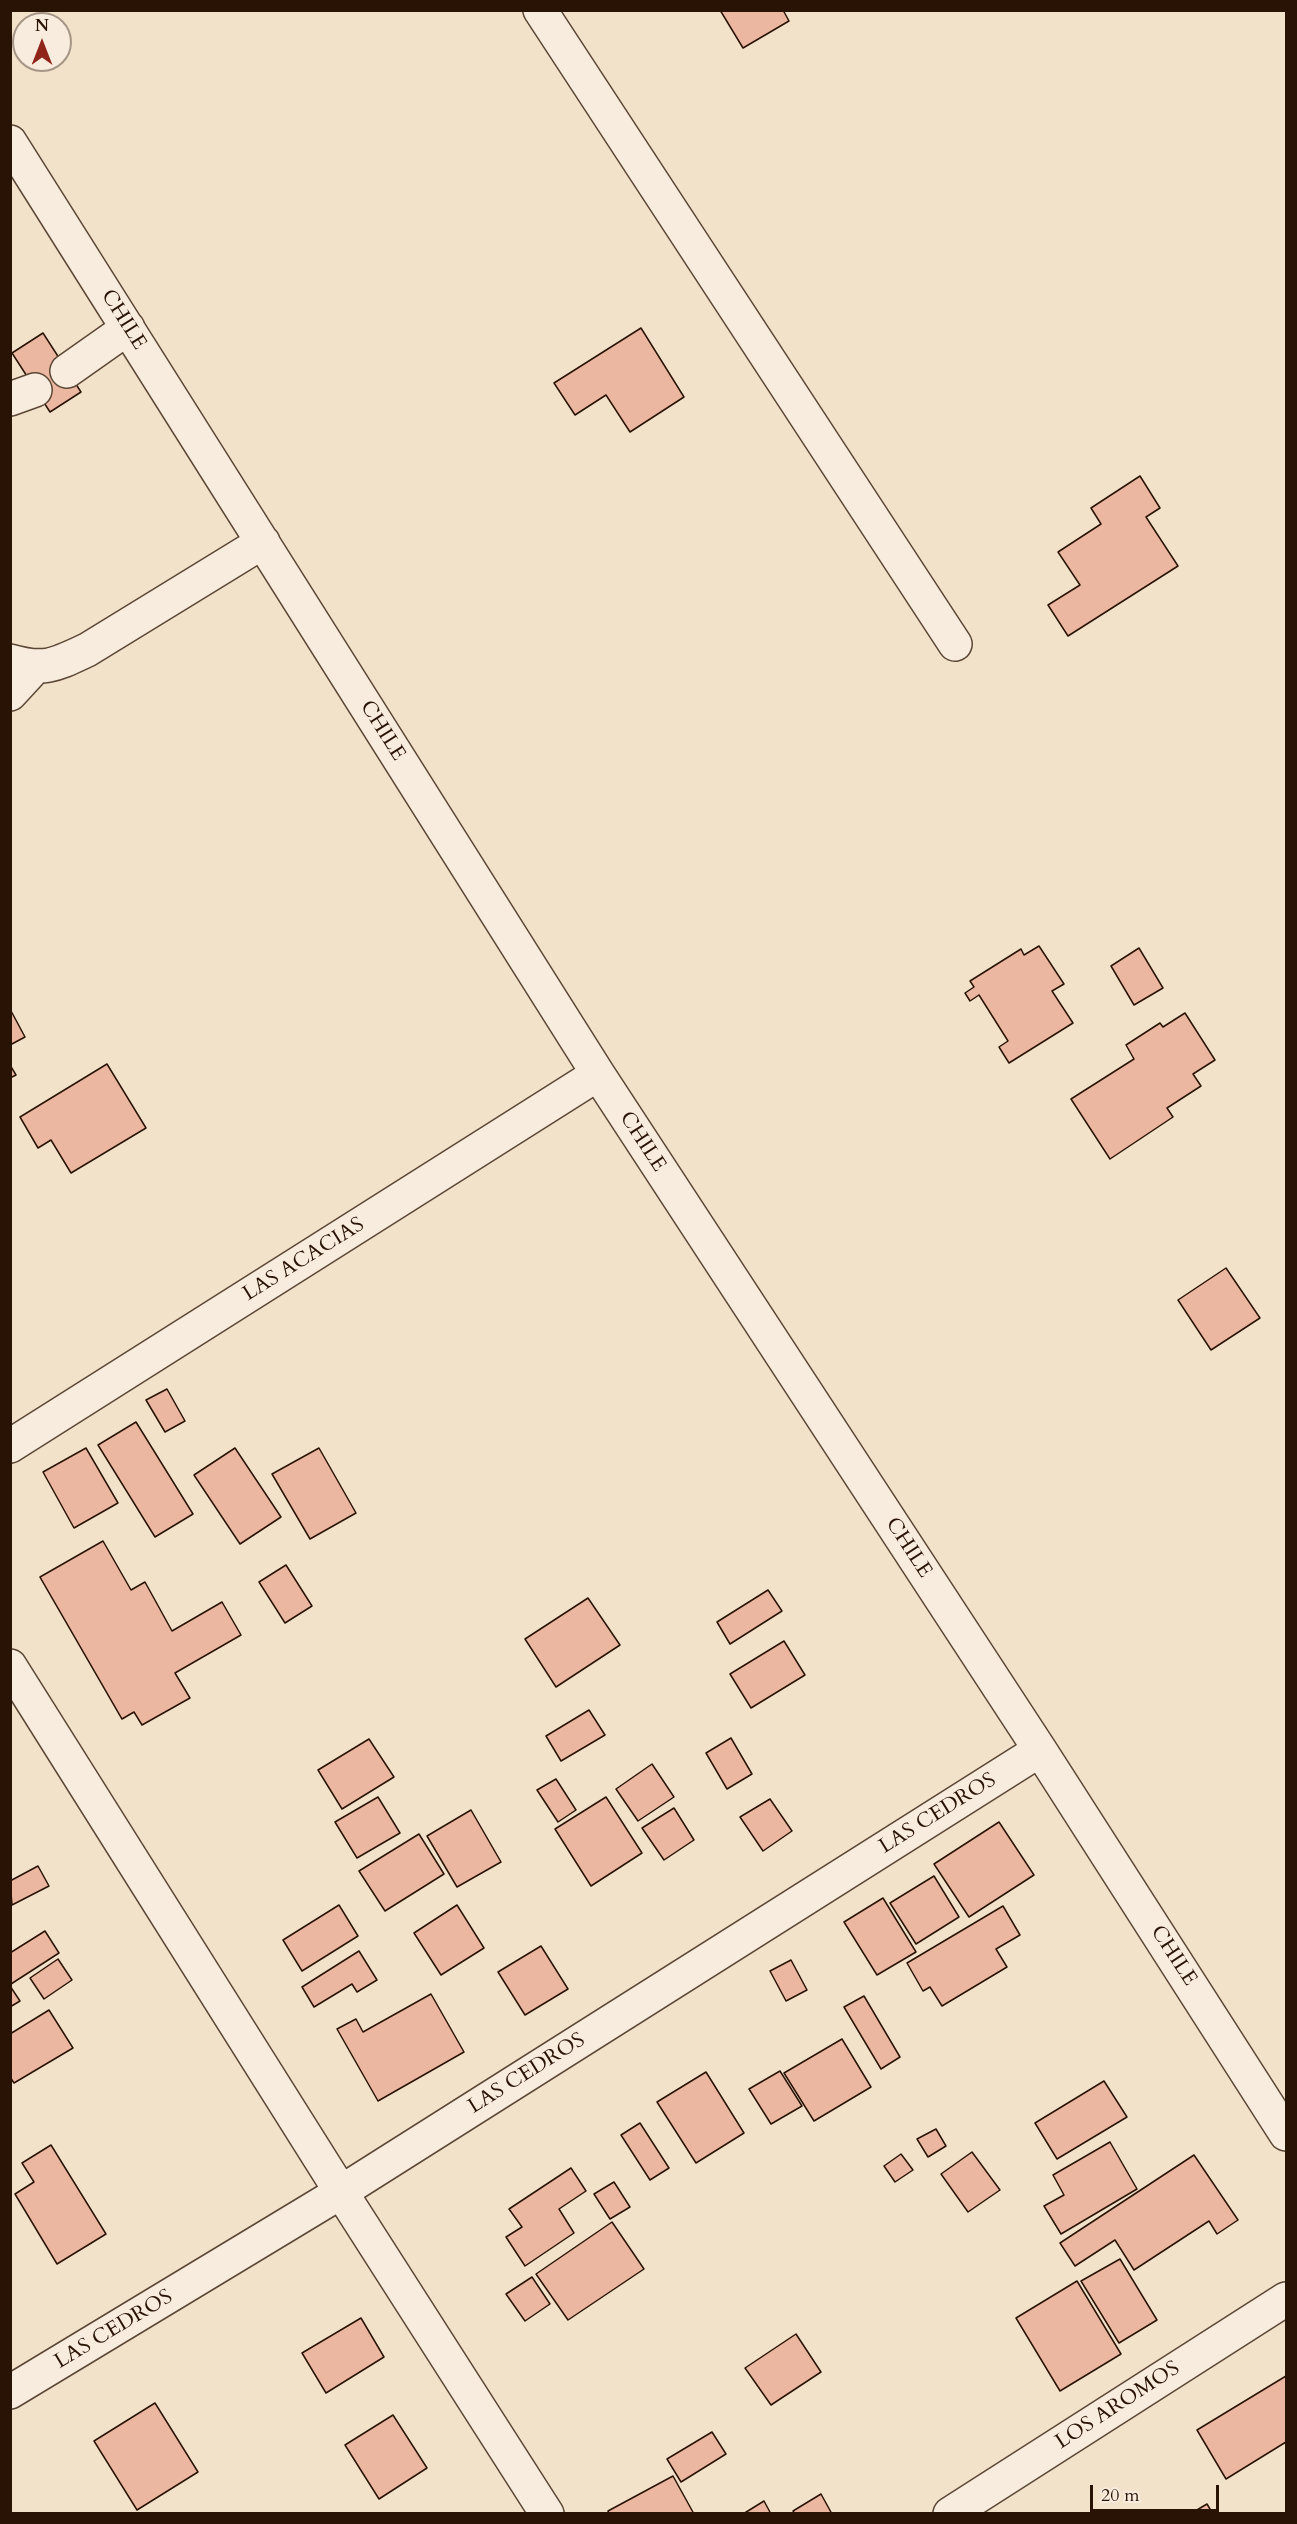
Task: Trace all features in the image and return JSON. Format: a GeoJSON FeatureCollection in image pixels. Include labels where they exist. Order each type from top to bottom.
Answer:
{"type":"FeatureCollection","features":[{"type":"Feature","properties":{"kind":"street"},"geometry":{"type":"LineString","coordinates":[[540,10],[955,644]]}},
{"type":"Feature","properties":{"kind":"street","name":"CHILE"},"geometry":{"type":"LineString","coordinates":[[10,141],[598,1074],[1040,1750],[1287,2134]]}},
{"type":"Feature","properties":{"kind":"street"},"geometry":{"type":"LineString","coordinates":[[67,371],[128,327]]}},
{"type":"Feature","properties":{"kind":"street"},"geometry":{"type":"LineString","coordinates":[[10,694],[22,664],[57,664],[87,650],[263,542]]}},
{"type":"Feature","properties":{"kind":"street","name":"LAS ACACIAS"},"geometry":{"type":"LineString","coordinates":[[10,1446],[598,1074]]}},
{"type":"Feature","properties":{"kind":"street"},"geometry":{"type":"LineString","coordinates":[[10,1666],[547,2514]]}},
{"type":"Feature","properties":{"kind":"street","name":"LAS CEDROS"},"geometry":{"type":"LineString","coordinates":[[10,2392],[341,2192],[1040,1750]]}},
{"type":"Feature","properties":{"kind":"street","name":"LOS AROMOS"},"geometry":{"type":"LineString","coordinates":[[950,2514],[1287,2299]]}},
{"type":"Feature","properties":{"kind":"building"},"geometry":{"type":"Polygon","coordinates":[[[720,10],[783,10],[789,21],[743,48],[720,10]]]}},
{"type":"Feature","properties":{"kind":"building"},"geometry":{"type":"Polygon","coordinates":[[[641,328],[684,397],[630,432],[606,395],[575,415],[554,383],[641,328]]]}},
{"type":"Feature","properties":{"kind":"building"},"geometry":{"type":"Polygon","coordinates":[[[43,333],[81,392],[50,412],[12,353],[43,333]]]}},
{"type":"Feature","properties":{"kind":"building"},"geometry":{"type":"Polygon","coordinates":[[[1140,476],[1160,508],[1146,517],[1178,566],[1068,636],[1048,605],[1080,585],[1058,552],[1101,524],[1091,508],[1140,476]]]}},
{"type":"Feature","properties":{"kind":"building"},"geometry":{"type":"Polygon","coordinates":[[[1039,946],[1064,984],[1052,991],[1073,1023],[1009,1063],[999,1047],[1008,1041],[979,995],[970,1001],[965,993],[974,987],[970,981],[1021,949],[1024,955],[1039,946]]]}},
{"type":"Feature","properties":{"kind":"building"},"geometry":{"type":"Polygon","coordinates":[[[1139,948],[1163,988],[1134,1005],[1111,966],[1139,948]]]}},
{"type":"Feature","properties":{"kind":"building"},"geometry":{"type":"Polygon","coordinates":[[[10,1009],[25,1037],[10,1045],[10,1009]]]}},
{"type":"Feature","properties":{"kind":"building"},"geometry":{"type":"Polygon","coordinates":[[[1185,1013],[1215,1060],[1193,1074],[1201,1086],[1167,1108],[1173,1117],[1110,1159],[1071,1099],[1134,1059],[1126,1045],[1160,1023],[1163,1027],[1185,1013]]]}},
{"type":"Feature","properties":{"kind":"building"},"geometry":{"type":"Polygon","coordinates":[[[107,1064],[146,1128],[71,1173],[51,1140],[38,1148],[20,1117],[107,1064]]]}},
{"type":"Feature","properties":{"kind":"building"},"geometry":{"type":"Polygon","coordinates":[[[10,1065],[16,1075],[10,1078],[10,1065]]]}},
{"type":"Feature","properties":{"kind":"building"},"geometry":{"type":"Polygon","coordinates":[[[1226,1268],[1260,1318],[1211,1350],[1178,1300],[1226,1268]]]}},
{"type":"Feature","properties":{"kind":"building"},"geometry":{"type":"Polygon","coordinates":[[[167,1389],[185,1421],[165,1432],[146,1400],[167,1389]]]}},
{"type":"Feature","properties":{"kind":"building"},"geometry":{"type":"Polygon","coordinates":[[[136,1422],[193,1514],[155,1537],[98,1445],[136,1422]]]}},
{"type":"Feature","properties":{"kind":"building"},"geometry":{"type":"Polygon","coordinates":[[[86,1448],[118,1503],[74,1528],[43,1472],[86,1448]]]}},
{"type":"Feature","properties":{"kind":"building"},"geometry":{"type":"Polygon","coordinates":[[[235,1448],[281,1517],[240,1544],[194,1475],[235,1448]]]}},
{"type":"Feature","properties":{"kind":"building"},"geometry":{"type":"Polygon","coordinates":[[[319,1448],[356,1513],[310,1539],[272,1474],[319,1448]]]}},
{"type":"Feature","properties":{"kind":"building"},"geometry":{"type":"Polygon","coordinates":[[[103,1541],[131,1590],[145,1582],[172,1631],[222,1602],[241,1635],[175,1673],[190,1698],[142,1725],[134,1712],[122,1719],[40,1577],[103,1541]]]}},
{"type":"Feature","properties":{"kind":"building"},"geometry":{"type":"Polygon","coordinates":[[[286,1565],[312,1606],[285,1623],[259,1582],[286,1565]]]}},
{"type":"Feature","properties":{"kind":"building"},"geometry":{"type":"Polygon","coordinates":[[[768,1590],[782,1611],[730,1644],[717,1622],[768,1590]]]}},
{"type":"Feature","properties":{"kind":"building"},"geometry":{"type":"Polygon","coordinates":[[[588,1598],[620,1645],[556,1687],[525,1639],[588,1598]]]}},
{"type":"Feature","properties":{"kind":"building"},"geometry":{"type":"Polygon","coordinates":[[[784,1641],[805,1675],[751,1708],[730,1674],[784,1641]]]}},
{"type":"Feature","properties":{"kind":"building"},"geometry":{"type":"Polygon","coordinates":[[[589,1710],[605,1735],[561,1761],[546,1736],[589,1710]]]}},
{"type":"Feature","properties":{"kind":"building"},"geometry":{"type":"Polygon","coordinates":[[[731,1738],[752,1774],[727,1789],[706,1753],[731,1738]]]}},
{"type":"Feature","properties":{"kind":"building"},"geometry":{"type":"Polygon","coordinates":[[[369,1739],[394,1777],[342,1809],[318,1770],[369,1739]]]}},
{"type":"Feature","properties":{"kind":"building"},"geometry":{"type":"Polygon","coordinates":[[[652,1764],[674,1797],[638,1821],[616,1789],[652,1764]]]}},
{"type":"Feature","properties":{"kind":"building"},"geometry":{"type":"Polygon","coordinates":[[[556,1779],[576,1810],[558,1822],[537,1790],[556,1779]]]}},
{"type":"Feature","properties":{"kind":"building"},"geometry":{"type":"Polygon","coordinates":[[[378,1797],[400,1833],[357,1858],[335,1822],[378,1797]]]}},
{"type":"Feature","properties":{"kind":"building"},"geometry":{"type":"Polygon","coordinates":[[[606,1797],[642,1853],[591,1886],[555,1829],[606,1797]]]}},
{"type":"Feature","properties":{"kind":"building"},"geometry":{"type":"Polygon","coordinates":[[[770,1799],[792,1831],[763,1851],[740,1817],[770,1799]]]}},
{"type":"Feature","properties":{"kind":"building"},"geometry":{"type":"Polygon","coordinates":[[[674,1808],[694,1840],[664,1860],[642,1828],[674,1808]]]}},
{"type":"Feature","properties":{"kind":"building"},"geometry":{"type":"Polygon","coordinates":[[[471,1810],[501,1862],[457,1887],[427,1836],[471,1810]]]}},
{"type":"Feature","properties":{"kind":"building"},"geometry":{"type":"Polygon","coordinates":[[[999,1822],[1034,1875],[969,1917],[934,1864],[999,1822]]]}},
{"type":"Feature","properties":{"kind":"building"},"geometry":{"type":"Polygon","coordinates":[[[419,1834],[444,1874],[385,1911],[359,1871],[419,1834]]]}},
{"type":"Feature","properties":{"kind":"building"},"geometry":{"type":"Polygon","coordinates":[[[38,1866],[49,1886],[12,1905],[10,1881],[38,1866]]]}},
{"type":"Feature","properties":{"kind":"building"},"geometry":{"type":"Polygon","coordinates":[[[934,1876],[959,1917],[916,1944],[890,1903],[934,1876]]]}},
{"type":"Feature","properties":{"kind":"building"},"geometry":{"type":"Polygon","coordinates":[[[883,1898],[916,1952],[877,1975],[844,1922],[883,1898]]]}},
{"type":"Feature","properties":{"kind":"building"},"geometry":{"type":"Polygon","coordinates":[[[339,1905],[358,1936],[302,1971],[283,1940],[339,1905]]]}},
{"type":"Feature","properties":{"kind":"building"},"geometry":{"type":"Polygon","coordinates":[[[457,1905],[484,1948],[441,1975],[414,1933],[457,1905]]]}},
{"type":"Feature","properties":{"kind":"building"},"geometry":{"type":"Polygon","coordinates":[[[1003,1906],[1020,1935],[996,1949],[1007,1967],[942,2006],[930,1987],[923,1991],[907,1963],[1003,1906]]]}},
{"type":"Feature","properties":{"kind":"building"},"geometry":{"type":"Polygon","coordinates":[[[45,1931],[59,1953],[11,1984],[10,1953],[45,1931]]]}},
{"type":"Feature","properties":{"kind":"building"},"geometry":{"type":"Polygon","coordinates":[[[541,1946],[568,1989],[525,2015],[498,1972],[541,1946]]]}},
{"type":"Feature","properties":{"kind":"building"},"geometry":{"type":"Polygon","coordinates":[[[359,1951],[377,1980],[357,1992],[352,1984],[314,2007],[302,1987],[359,1951]]]}},
{"type":"Feature","properties":{"kind":"building"},"geometry":{"type":"Polygon","coordinates":[[[58,1959],[72,1980],[44,1999],[30,1978],[58,1959]]]}},
{"type":"Feature","properties":{"kind":"building"},"geometry":{"type":"Polygon","coordinates":[[[791,1960],[807,1990],[786,2001],[770,1971],[791,1960]]]}},
{"type":"Feature","properties":{"kind":"building"},"geometry":{"type":"Polygon","coordinates":[[[10,1986],[20,2001],[10,2007],[10,1986]]]}},
{"type":"Feature","properties":{"kind":"building"},"geometry":{"type":"Polygon","coordinates":[[[431,1994],[464,2052],[378,2101],[337,2029],[356,2019],[363,2032],[431,1994]]]}},
{"type":"Feature","properties":{"kind":"building"},"geometry":{"type":"Polygon","coordinates":[[[864,1996],[900,2057],[881,2069],[844,2007],[864,1996]]]}},
{"type":"Feature","properties":{"kind":"building"},"geometry":{"type":"Polygon","coordinates":[[[49,2010],[73,2048],[14,2083],[10,2077],[10,2034],[49,2010]]]}},
{"type":"Feature","properties":{"kind":"building"},"geometry":{"type":"Polygon","coordinates":[[[842,2039],[871,2087],[814,2121],[784,2073],[842,2039]]]}},
{"type":"Feature","properties":{"kind":"building"},"geometry":{"type":"Polygon","coordinates":[[[780,2071],[802,2106],[771,2124],[749,2089],[780,2071]]]}},
{"type":"Feature","properties":{"kind":"building"},"geometry":{"type":"Polygon","coordinates":[[[706,2072],[744,2133],[696,2163],[657,2102],[706,2072]]]}},
{"type":"Feature","properties":{"kind":"building"},"geometry":{"type":"Polygon","coordinates":[[[1104,2081],[1127,2117],[1057,2159],[1035,2123],[1104,2081]]]}},
{"type":"Feature","properties":{"kind":"building"},"geometry":{"type":"Polygon","coordinates":[[[640,2123],[669,2168],[650,2180],[621,2135],[640,2123]]]}},
{"type":"Feature","properties":{"kind":"building"},"geometry":{"type":"Polygon","coordinates":[[[936,2129],[946,2146],[928,2157],[917,2139],[936,2129]]]}},
{"type":"Feature","properties":{"kind":"building"},"geometry":{"type":"Polygon","coordinates":[[[1110,2142],[1137,2189],[1061,2234],[1044,2206],[1064,2195],[1053,2175],[1110,2142]]]}},
{"type":"Feature","properties":{"kind":"building"},"geometry":{"type":"Polygon","coordinates":[[[51,2145],[106,2234],[57,2264],[15,2194],[34,2182],[22,2163],[51,2145]]]}},
{"type":"Feature","properties":{"kind":"building"},"geometry":{"type":"Polygon","coordinates":[[[972,2152],[1000,2190],[968,2212],[941,2174],[972,2152]]]}},
{"type":"Feature","properties":{"kind":"building"},"geometry":{"type":"Polygon","coordinates":[[[901,2154],[913,2170],[895,2182],[884,2166],[901,2154]]]}},
{"type":"Feature","properties":{"kind":"building"},"geometry":{"type":"Polygon","coordinates":[[[1194,2155],[1238,2220],[1217,2234],[1209,2221],[1134,2270],[1115,2240],[1075,2266],[1060,2243],[1194,2155]]]}},
{"type":"Feature","properties":{"kind":"building"},"geometry":{"type":"Polygon","coordinates":[[[571,2168],[586,2191],[559,2209],[574,2233],[525,2266],[506,2237],[522,2227],[509,2209],[571,2168]]]}},
{"type":"Feature","properties":{"kind":"building"},"geometry":{"type":"Polygon","coordinates":[[[614,2182],[630,2207],[610,2219],[594,2194],[614,2182]]]}},
{"type":"Feature","properties":{"kind":"building"},"geometry":{"type":"Polygon","coordinates":[[[612,2222],[644,2269],[568,2320],[536,2274],[612,2222]]]}},
{"type":"Feature","properties":{"kind":"building"},"geometry":{"type":"Polygon","coordinates":[[[1120,2259],[1157,2320],[1119,2343],[1081,2281],[1120,2259]]]}},
{"type":"Feature","properties":{"kind":"building"},"geometry":{"type":"Polygon","coordinates":[[[532,2277],[550,2304],[525,2321],[506,2294],[532,2277]]]}},
{"type":"Feature","properties":{"kind":"building"},"geometry":{"type":"Polygon","coordinates":[[[1077,2281],[1121,2354],[1060,2391],[1016,2318],[1077,2281]]]}},
{"type":"Feature","properties":{"kind":"building"},"geometry":{"type":"Polygon","coordinates":[[[361,2318],[384,2357],[326,2393],[302,2353],[361,2318]]]}},
{"type":"Feature","properties":{"kind":"building"},"geometry":{"type":"Polygon","coordinates":[[[796,2334],[821,2372],[771,2405],[745,2368],[796,2334]]]}},
{"type":"Feature","properties":{"kind":"building"},"geometry":{"type":"Polygon","coordinates":[[[1286,2376],[1286,2442],[1226,2479],[1197,2430],[1286,2376]]]}},
{"type":"Feature","properties":{"kind":"building"},"geometry":{"type":"Polygon","coordinates":[[[155,2403],[198,2472],[137,2510],[94,2441],[155,2403]]]}},
{"type":"Feature","properties":{"kind":"building"},"geometry":{"type":"Polygon","coordinates":[[[393,2415],[427,2468],[379,2499],[345,2445],[393,2415]]]}},
{"type":"Feature","properties":{"kind":"building"},"geometry":{"type":"Polygon","coordinates":[[[712,2432],[726,2454],[681,2482],[667,2459],[712,2432]]]}},
{"type":"Feature","properties":{"kind":"building"},"geometry":{"type":"Polygon","coordinates":[[[673,2476],[694,2514],[609,2514],[608,2511],[673,2476]]]}},
{"type":"Feature","properties":{"kind":"building"},"geometry":{"type":"Polygon","coordinates":[[[821,2494],[832,2514],[795,2514],[793,2511],[821,2494]]]}},
{"type":"Feature","properties":{"kind":"building"},"geometry":{"type":"Polygon","coordinates":[[[764,2501],[771,2514],[743,2514],[764,2501]]]}},
{"type":"Feature","properties":{"kind":"building"},"geometry":{"type":"Polygon","coordinates":[[[1207,2504],[1213,2514],[1190,2514],[1207,2504]]]}}]}
